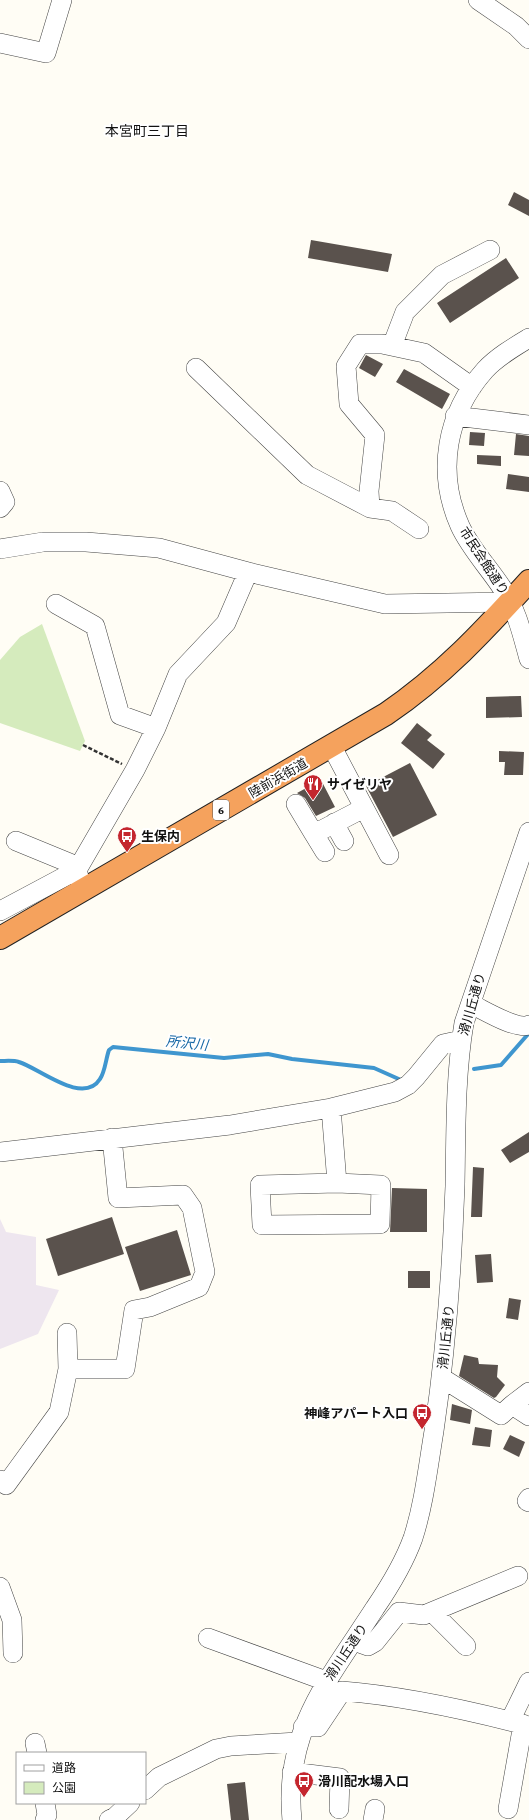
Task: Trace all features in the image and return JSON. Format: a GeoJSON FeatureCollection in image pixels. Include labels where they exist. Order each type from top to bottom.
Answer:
{"type":"FeatureCollection","features":[{"type":"Feature","properties":{"kind":"highway","name":"陸前浜街道"},"geometry":{"type":"LineString","coordinates":[[0,938],[332,747],[416,693],[474,641],[529,581]]}},
{"type":"Feature","properties":{"kind":"street"},"geometry":{"type":"LineString","coordinates":[[0,43],[46,53],[62,0]]}},
{"type":"Feature","properties":{"kind":"street"},"geometry":{"type":"LineString","coordinates":[[478,0],[516,26],[529,39]]}},
{"type":"Feature","properties":{"kind":"street"},"geometry":{"type":"LineString","coordinates":[[392,346],[405,312],[442,275],[490,250]]}},
{"type":"Feature","properties":{"kind":"street","name":"市民会館通り"},"geometry":{"type":"LineString","coordinates":[[510,602],[460,527],[450,491],[447,465],[449,443],[455,416],[472,387],[499,357],[529,338]]}},
{"type":"Feature","properties":{"kind":"street"},"geometry":{"type":"LineString","coordinates":[[370,508],[369,491],[375,435],[349,404],[346,366],[360,344],[382,344],[424,353],[472,387]]}},
{"type":"Feature","properties":{"kind":"street"},"geometry":{"type":"LineString","coordinates":[[196,368],[307,475],[370,508],[392,512],[419,529]]}},
{"type":"Feature","properties":{"kind":"street"},"geometry":{"type":"LineString","coordinates":[[455,416],[529,425]]}},
{"type":"Feature","properties":{"kind":"street"},"geometry":{"type":"LineString","coordinates":[[0,491],[4,502],[0,508]]}},
{"type":"Feature","properties":{"kind":"street"},"geometry":{"type":"LineString","coordinates":[[0,549],[44,542],[86,542],[158,548],[248,572],[385,604],[510,602],[518,617],[529,659]]}},
{"type":"Feature","properties":{"kind":"street"},"geometry":{"type":"LineString","coordinates":[[0,911],[77,870],[135,770],[156,728],[178,674],[226,623],[248,572]]}},
{"type":"Feature","properties":{"kind":"street"},"geometry":{"type":"LineString","coordinates":[[56,604],[95,626],[120,715],[156,728]]}},
{"type":"Feature","properties":{"kind":"street"},"geometry":{"type":"LineString","coordinates":[[332,747],[389,855]]}},
{"type":"Feature","properties":{"kind":"street"},"geometry":{"type":"LineString","coordinates":[[296,804],[325,852]]}},
{"type":"Feature","properties":{"kind":"street"},"geometry":{"type":"LineString","coordinates":[[314,834],[364,808]]}},
{"type":"Feature","properties":{"kind":"street"},"geometry":{"type":"LineString","coordinates":[[334,823],[344,841]]}},
{"type":"Feature","properties":{"kind":"street","name":"滑川丘通り"},"geometry":{"type":"LineString","coordinates":[[292,1820],[292,1772],[301,1735],[326,1681],[354,1641],[396,1575],[412,1539],[421,1506],[442,1378],[452,1257],[457,1088],[461,1040],[464,1023],[529,832]]}},
{"type":"Feature","properties":{"kind":"street"},"geometry":{"type":"LineString","coordinates":[[16,841],[72,864],[77,870],[83,891]]}},
{"type":"Feature","properties":{"kind":"street"},"geometry":{"type":"LineString","coordinates":[[471,1004],[512,1024],[525,1026],[529,1024]]}},
{"type":"Feature","properties":{"kind":"street"},"geometry":{"type":"LineString","coordinates":[[0,1152],[112,1138],[230,1126],[331,1108],[395,1092],[408,1085],[416,1077],[443,1044],[461,1040]]}},
{"type":"Feature","properties":{"kind":"street"},"geometry":{"type":"LineString","coordinates":[[331,1108],[337,1183]]}},
{"type":"Feature","properties":{"kind":"street"},"geometry":{"type":"LineString","coordinates":[[68,1369],[125,1369],[134,1310],[150,1308],[199,1287],[205,1272],[192,1208],[183,1195],[118,1198],[112,1138]]}},
{"type":"Feature","properties":{"kind":"street"},"geometry":{"type":"LineString","coordinates":[[337,1183],[380,1184],[380,1224],[262,1225],[260,1185],[337,1183]]}},
{"type":"Feature","properties":{"kind":"street"},"geometry":{"type":"LineString","coordinates":[[0,1480],[6,1484],[59,1412],[68,1369],[67,1333]]}},
{"type":"Feature","properties":{"kind":"street"},"geometry":{"type":"LineString","coordinates":[[442,1378],[501,1415],[529,1392]]}},
{"type":"Feature","properties":{"kind":"street"},"geometry":{"type":"LineString","coordinates":[[512,1405],[529,1416]]}},
{"type":"Feature","properties":{"kind":"street"},"geometry":{"type":"LineString","coordinates":[[529,1498],[527,1501],[529,1502]]}},
{"type":"Feature","properties":{"kind":"street"},"geometry":{"type":"LineString","coordinates":[[354,1641],[368,1646],[375,1642],[399,1612],[424,1616],[518,1576]]}},
{"type":"Feature","properties":{"kind":"street"},"geometry":{"type":"LineString","coordinates":[[0,1588],[12,1620],[13,1653]]}},
{"type":"Feature","properties":{"kind":"street"},"geometry":{"type":"LineString","coordinates":[[432,1612],[466,1646]]}},
{"type":"Feature","properties":{"kind":"street"},"geometry":{"type":"LineString","coordinates":[[208,1638],[326,1681]]}},
{"type":"Feature","properties":{"kind":"street"},"geometry":{"type":"LineString","coordinates":[[508,1810],[521,1723],[529,1682]]}},
{"type":"Feature","properties":{"kind":"street"},"geometry":{"type":"LineString","coordinates":[[146,1789],[158,1777],[216,1749],[301,1735],[318,1727],[342,1691],[422,1703],[521,1723]]}},
{"type":"Feature","properties":{"kind":"street"},"geometry":{"type":"LineString","coordinates":[[292,1772],[340,1778],[339,1810]]}},
{"type":"Feature","properties":{"kind":"street"},"geometry":{"type":"LineString","coordinates":[[45,1804],[47,1815],[45,1820]]}},
{"type":"Feature","properties":{"kind":"street"},"geometry":{"type":"LineString","coordinates":[[109,1820],[115,1817],[129,1804]]}},
{"type":"Feature","properties":{"kind":"path"},"geometry":{"type":"LineString","coordinates":[[83,745],[135,770]]}},
{"type":"Feature","properties":{"kind":"shaded area"},"geometry":{"type":"Polygon","coordinates":[[[0,1219],[6,1232],[36,1237],[36,1285],[59,1290],[38,1334],[0,1349],[0,1219]]]}},
{"type":"Feature","properties":{"kind":"green space"},"geometry":{"type":"Polygon","coordinates":[[[42,624],[85,741],[80,751],[0,723],[0,660],[20,637],[42,624]]]}},
{"type":"Feature","properties":{"kind":"building"},"geometry":{"type":"Polygon","coordinates":[[[514,192],[529,200],[529,216],[508,205],[514,192]]]}},
{"type":"Feature","properties":{"kind":"building"},"geometry":{"type":"Polygon","coordinates":[[[311,240],[392,254],[388,272],[308,258],[311,240]]]}},
{"type":"Feature","properties":{"kind":"building"},"geometry":{"type":"Polygon","coordinates":[[[506,258],[519,278],[450,323],[437,303],[506,258]]]}},
{"type":"Feature","properties":{"kind":"building"},"geometry":{"type":"Polygon","coordinates":[[[366,355],[383,364],[375,377],[359,368],[366,355]]]}},
{"type":"Feature","properties":{"kind":"building"},"geometry":{"type":"Polygon","coordinates":[[[404,369],[450,394],[442,409],[396,382],[404,369]]]}},
{"type":"Feature","properties":{"kind":"building"},"geometry":{"type":"Polygon","coordinates":[[[470,432],[485,433],[484,446],[469,445],[470,432]]]}},
{"type":"Feature","properties":{"kind":"building"},"geometry":{"type":"Polygon","coordinates":[[[516,434],[529,436],[529,456],[514,455],[516,434]]]}},
{"type":"Feature","properties":{"kind":"building"},"geometry":{"type":"Polygon","coordinates":[[[477,455],[501,456],[501,466],[477,464],[477,455]]]}},
{"type":"Feature","properties":{"kind":"building"},"geometry":{"type":"Polygon","coordinates":[[[508,474],[529,477],[529,492],[506,489],[508,474]]]}},
{"type":"Feature","properties":{"kind":"building"},"geometry":{"type":"Polygon","coordinates":[[[521,696],[522,717],[486,718],[486,697],[521,696]]]}},
{"type":"Feature","properties":{"kind":"building"},"geometry":{"type":"Polygon","coordinates":[[[417,723],[432,735],[427,740],[445,754],[433,769],[401,743],[417,723]]]}},
{"type":"Feature","properties":{"kind":"building"},"geometry":{"type":"Polygon","coordinates":[[[499,751],[524,752],[523,775],[504,775],[505,762],[499,762],[499,751]]]}},
{"type":"Feature","properties":{"kind":"building"},"geometry":{"type":"Polygon","coordinates":[[[410,763],[437,815],[393,837],[366,786],[410,763]]]}},
{"type":"Feature","properties":{"kind":"building","name":"サイゼリヤ"},"geometry":{"type":"Polygon","coordinates":[[[321,780],[335,807],[316,816],[305,798],[297,793],[321,780]]]}},
{"type":"Feature","properties":{"kind":"building"},"geometry":{"type":"Polygon","coordinates":[[[529,1132],[529,1152],[510,1163],[501,1150],[529,1132]]]}},
{"type":"Feature","properties":{"kind":"building"},"geometry":{"type":"Polygon","coordinates":[[[473,1167],[484,1168],[482,1217],[471,1217],[473,1167]]]}},
{"type":"Feature","properties":{"kind":"building"},"geometry":{"type":"Polygon","coordinates":[[[392,1188],[427,1189],[427,1232],[390,1232],[392,1188]]]}},
{"type":"Feature","properties":{"kind":"building"},"geometry":{"type":"Polygon","coordinates":[[[112,1217],[124,1254],[58,1276],[46,1239],[112,1217]]]}},
{"type":"Feature","properties":{"kind":"building"},"geometry":{"type":"Polygon","coordinates":[[[177,1230],[191,1275],[140,1291],[125,1247],[177,1230]]]}},
{"type":"Feature","properties":{"kind":"building"},"geometry":{"type":"Polygon","coordinates":[[[491,1254],[493,1282],[477,1283],[475,1255],[491,1254]]]}},
{"type":"Feature","properties":{"kind":"building"},"geometry":{"type":"Polygon","coordinates":[[[408,1271],[430,1271],[430,1288],[408,1288],[408,1271]]]}},
{"type":"Feature","properties":{"kind":"building"},"geometry":{"type":"Polygon","coordinates":[[[509,1298],[521,1300],[518,1320],[506,1318],[509,1298]]]}},
{"type":"Feature","properties":{"kind":"building"},"geometry":{"type":"Polygon","coordinates":[[[464,1355],[478,1358],[479,1364],[498,1365],[497,1377],[505,1385],[496,1397],[494,1398],[459,1376],[464,1355]]]}},
{"type":"Feature","properties":{"kind":"building"},"geometry":{"type":"Polygon","coordinates":[[[452,1404],[472,1410],[470,1424],[450,1420],[452,1404]]]}},
{"type":"Feature","properties":{"kind":"building"},"geometry":{"type":"Polygon","coordinates":[[[475,1427],[492,1430],[490,1447],[472,1445],[475,1427]]]}},
{"type":"Feature","properties":{"kind":"building"},"geometry":{"type":"Polygon","coordinates":[[[510,1435],[525,1442],[519,1457],[503,1449],[510,1435]]]}},
{"type":"Feature","properties":{"kind":"building"},"geometry":{"type":"Polygon","coordinates":[[[245,1782],[249,1820],[231,1820],[227,1784],[245,1782]]]}},
{"type":"Feature","properties":{"kind":"waterway","name":"所沢川"},"geometry":{"type":"LineString","coordinates":[[474,1069],[501,1065],[529,1033]]}},
{"type":"Feature","properties":{"kind":"waterway","name":"所沢川"},"geometry":{"type":"LineString","coordinates":[[0,1061],[19,1062],[61,1083],[83,1089],[92,1086],[100,1079],[109,1050],[113,1047],[224,1058],[268,1054],[292,1059],[374,1068],[401,1080]]}},
{"type":"Feature","properties":{"kind":"place","name":"サイゼリヤ"},"geometry":{"type":"Point","coordinates":[313,801]}},
{"type":"Feature","properties":{"kind":"place","name":"生保内"},"geometry":{"type":"Point","coordinates":[127,853]}},
{"type":"Feature","properties":{"kind":"place","name":"神峰アパート入口"},"geometry":{"type":"Point","coordinates":[422,1430]}},
{"type":"Feature","properties":{"kind":"place","name":"滑川配水場入口"},"geometry":{"type":"Point","coordinates":[304,1798]}},
{"type":"Feature","properties":{"kind":"district","name":"本宮町三丁目"},"geometry":{"type":"Point","coordinates":[147,131]}}]}
